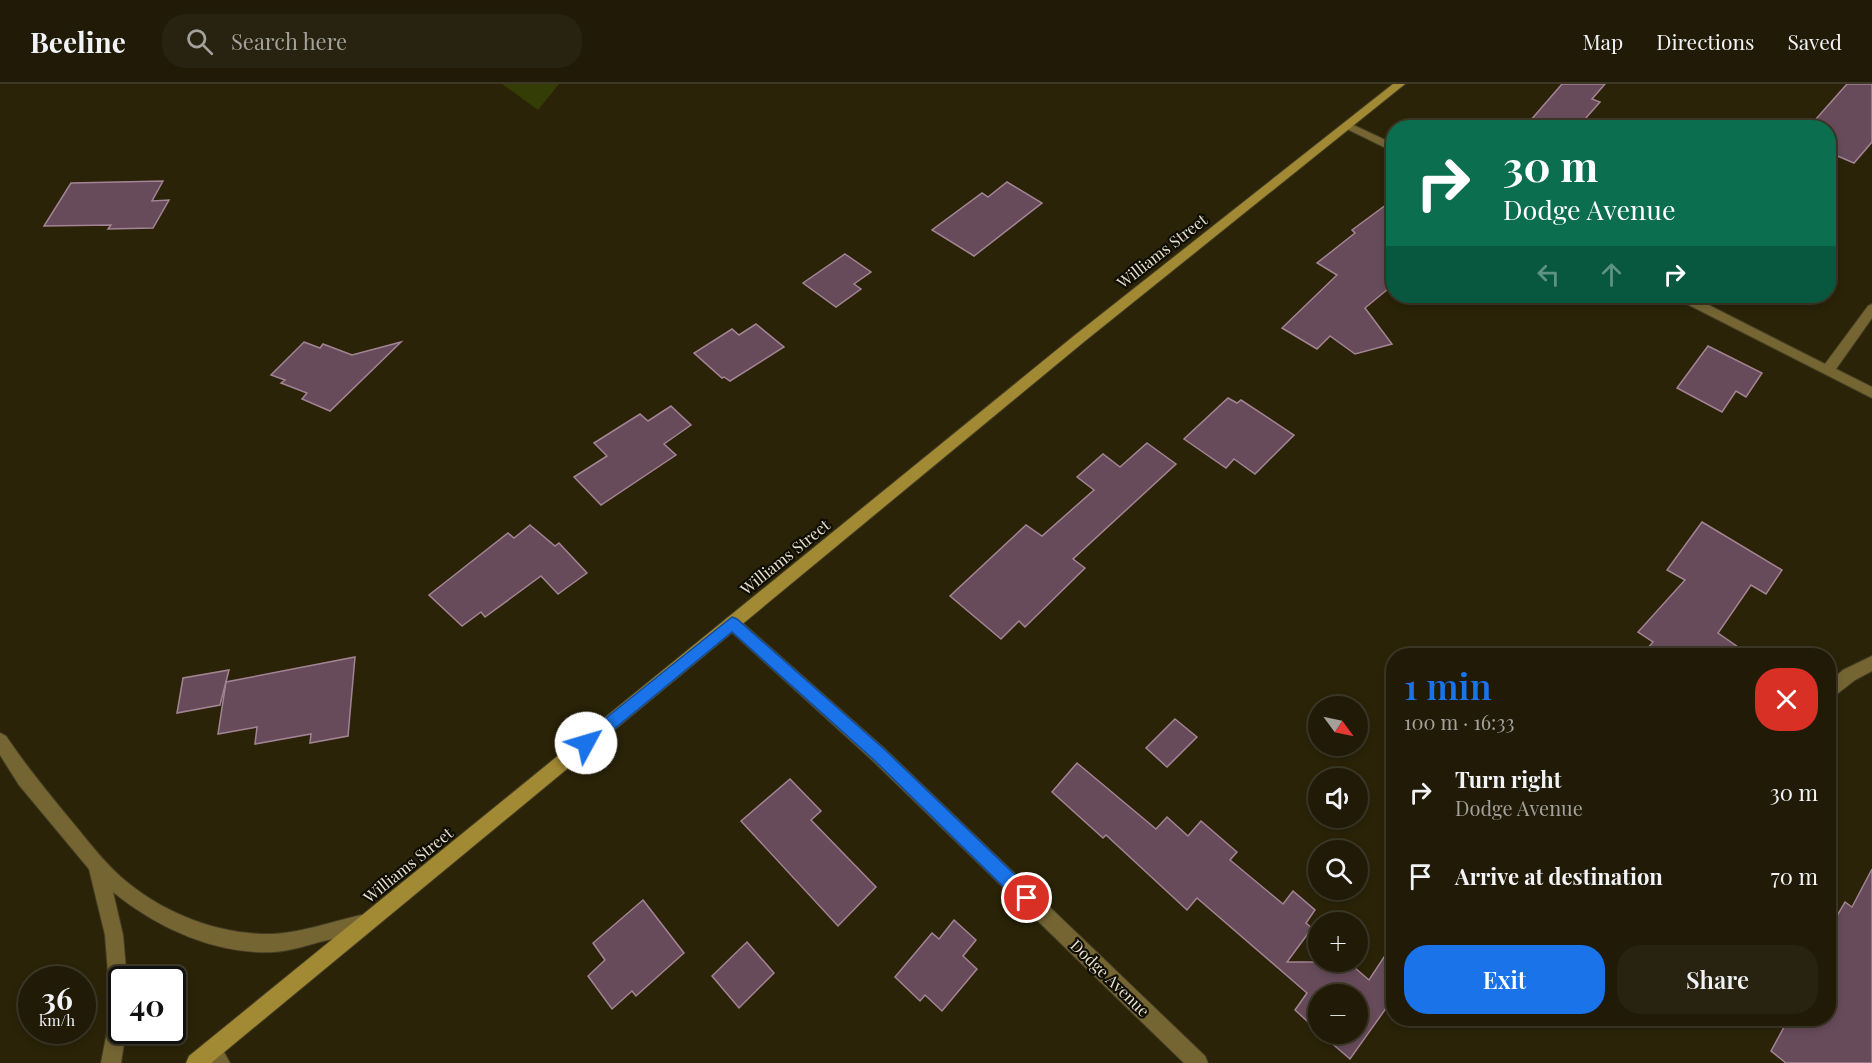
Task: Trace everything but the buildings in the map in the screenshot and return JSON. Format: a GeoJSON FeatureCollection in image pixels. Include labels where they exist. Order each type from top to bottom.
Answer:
{"type":"FeatureCollection","features":[{"type":"Feature","properties":{"kind":"street","name":"Williams Street"},"geometry":{"type":"LineString","coordinates":[[196,1063],[216,1056],[366,923],[1080,338],[1400,84]]}},
{"type":"Feature","properties":{"kind":"street"},"geometry":{"type":"LineString","coordinates":[[1349,126],[1386,145]]}},
{"type":"Feature","properties":{"kind":"street"},"geometry":{"type":"LineString","coordinates":[[1695,303],[1872,393]]}},
{"type":"Feature","properties":{"kind":"street"},"geometry":{"type":"LineString","coordinates":[[1828,370],[1872,309]]}},
{"type":"Feature","properties":{"kind":"street","name":"Dodge Avenue"},"geometry":{"type":"LineString","coordinates":[[732,623],[878,754],[1198,1063]]}},
{"type":"Feature","properties":{"kind":"street"},"geometry":{"type":"LineString","coordinates":[[1836,687],[1849,675],[1872,663]]}},
{"type":"Feature","properties":{"kind":"street"},"geometry":{"type":"LineString","coordinates":[[0,741],[25,779],[108,878],[146,906],[186,927],[234,940],[272,943],[366,923]]}},
{"type":"Feature","properties":{"kind":"street"},"geometry":{"type":"LineString","coordinates":[[97,865],[114,935],[120,1011],[111,1063]]}},
{"type":"Feature","properties":{"kind":"green space"},"geometry":{"type":"Polygon","coordinates":[[[502,84],[559,84],[538,110],[502,84]]]}},
{"type":"Feature","properties":{"kind":"route"},"geometry":{"type":"LineString","coordinates":[[586,743],[732,623],[878,754],[1027,898]]}}]}
